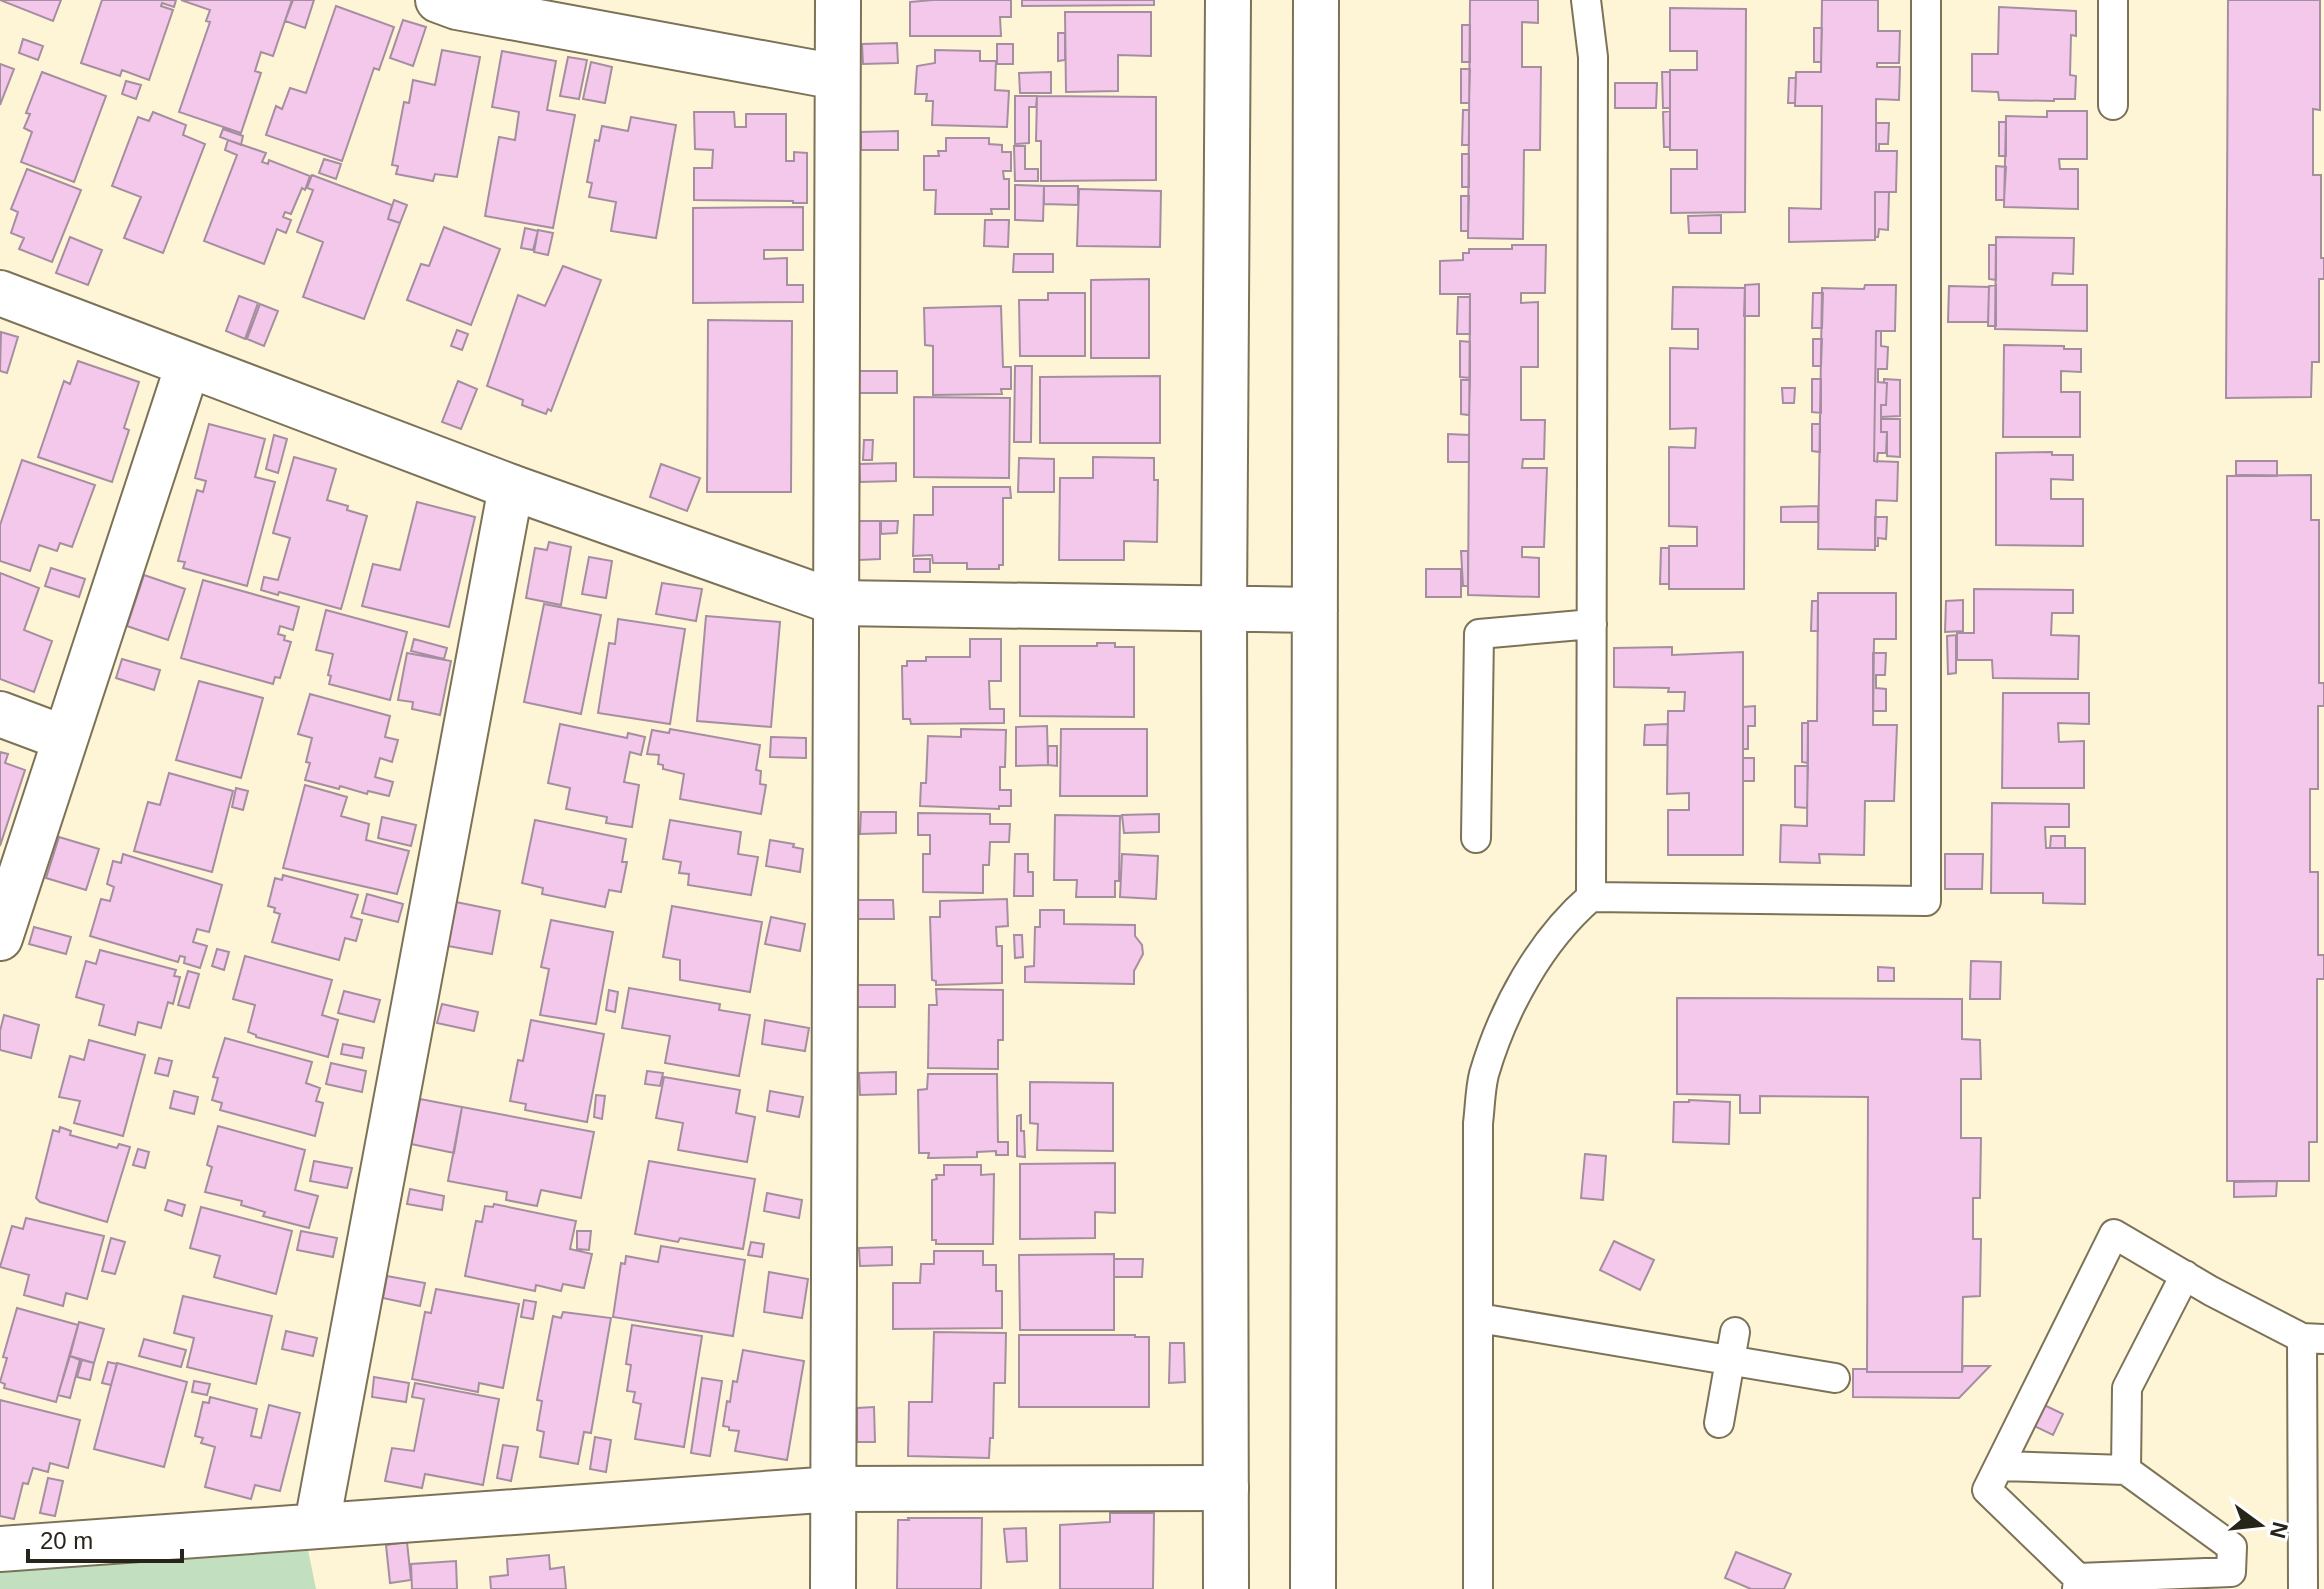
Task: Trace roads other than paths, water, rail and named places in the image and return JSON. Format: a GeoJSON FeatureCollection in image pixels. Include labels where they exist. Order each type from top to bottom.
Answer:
{"type":"FeatureCollection","features":[{"type":"Feature","properties":{"kind":"street"},"geometry":{"type":"LineString","coordinates":[[833,1589],[838,0]]}},
{"type":"Feature","properties":{"kind":"street"},"geometry":{"type":"LineString","coordinates":[[1226,1589],[1224,608],[1228,0]]}},
{"type":"Feature","properties":{"kind":"street"},"geometry":{"type":"LineString","coordinates":[[1313,1589],[1316,0]]}},
{"type":"Feature","properties":{"kind":"street"},"geometry":{"type":"LineString","coordinates":[[450,2],[837,77]]}},
{"type":"Feature","properties":{"kind":"street"},"geometry":{"type":"LineString","coordinates":[[0,293],[511,487],[837,603],[1315,610]]}},
{"type":"Feature","properties":{"kind":"street"},"geometry":{"type":"LineString","coordinates":[[0,938],[188,365]]}},
{"type":"Feature","properties":{"kind":"street"},"geometry":{"type":"LineString","coordinates":[[317,1524],[511,487]]}},
{"type":"Feature","properties":{"kind":"street"},"geometry":{"type":"LineString","coordinates":[[0,714],[64,738]]}},
{"type":"Feature","properties":{"kind":"street"},"geometry":{"type":"LineString","coordinates":[[0,1549],[834,1489],[1226,1488]]}},
{"type":"Feature","properties":{"kind":"lane"},"geometry":{"type":"LineString","coordinates":[[1586,0],[1593,57],[1591,897]]}},
{"type":"Feature","properties":{"kind":"lane"},"geometry":{"type":"LineString","coordinates":[[1478,1589],[1478,1123],[1483,1077],[1499,1032],[1533,965],[1567,918],[1591,897],[1926,901],[1926,0]]}},
{"type":"Feature","properties":{"kind":"lane"},"geometry":{"type":"LineString","coordinates":[[2113,0],[2113,105]]}},
{"type":"Feature","properties":{"kind":"lane"},"geometry":{"type":"LineString","coordinates":[[1476,838],[1479,634],[1592,624]]}},
{"type":"Feature","properties":{"kind":"lane"},"geometry":{"type":"LineString","coordinates":[[1999,1466],[2126,1470],[2232,1547],[2231,1572],[2078,1584],[1987,1490],[2114,1234],[2211,1291],[2313,1339],[2303,1589]]}},
{"type":"Feature","properties":{"kind":"lane"},"geometry":{"type":"LineString","coordinates":[[2126,1470],[2127,1388],[2185,1275]]}},
{"type":"Feature","properties":{"kind":"lane"},"geometry":{"type":"LineString","coordinates":[[1479,1318],[1835,1378]]}},
{"type":"Feature","properties":{"kind":"lane"},"geometry":{"type":"LineString","coordinates":[[1719,1423],[1735,1332]]}}]}
